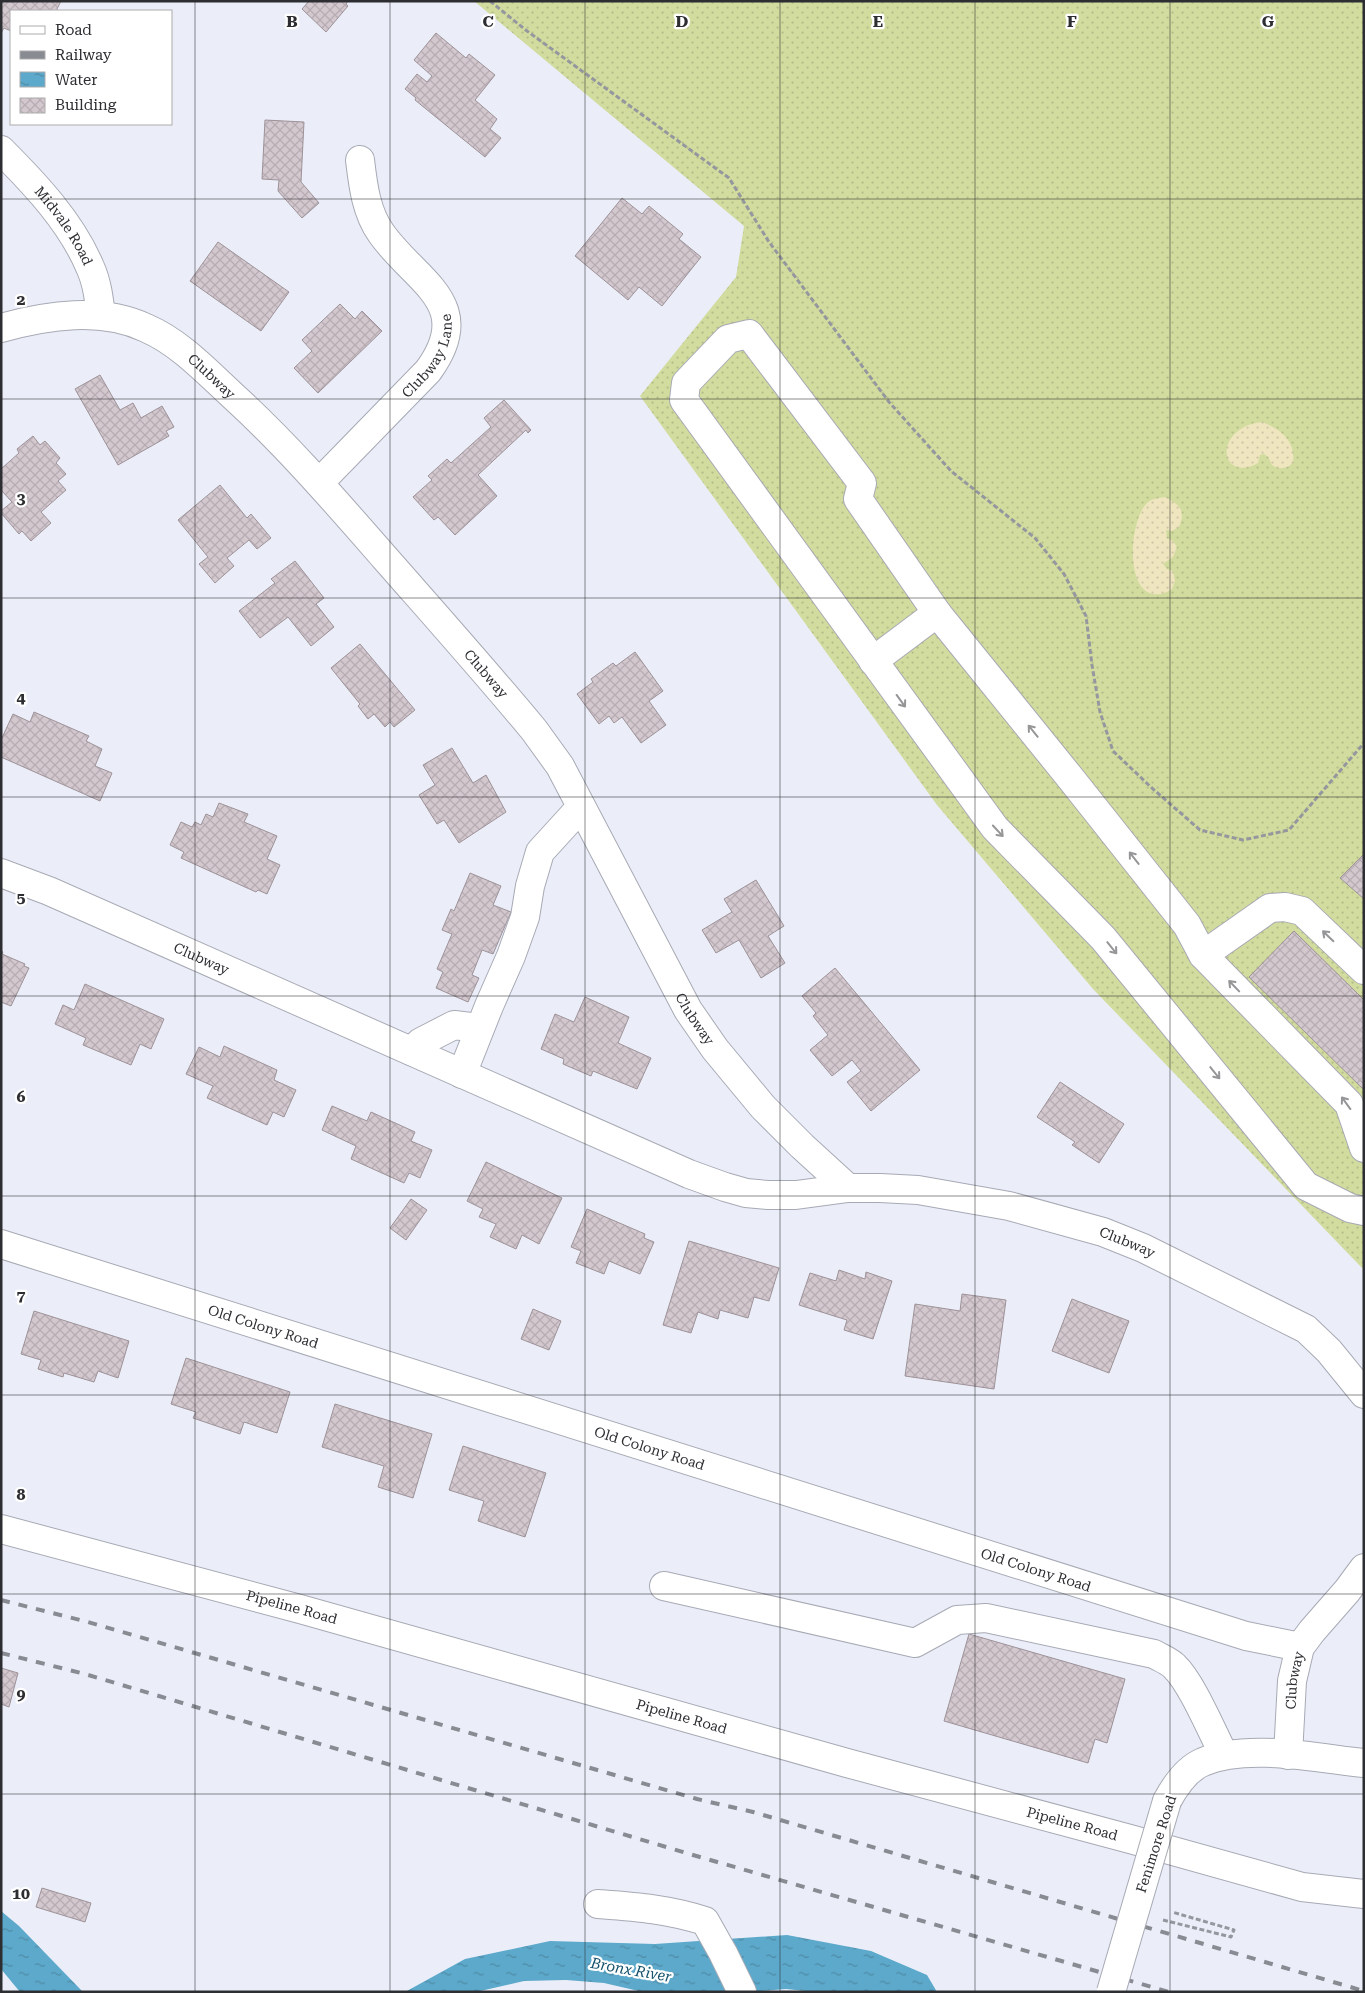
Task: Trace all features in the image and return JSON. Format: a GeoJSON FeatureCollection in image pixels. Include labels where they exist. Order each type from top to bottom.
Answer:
{"type":"FeatureCollection","features":[{"type":"Feature","properties":{"kind":"street","name":"Midvale Road"},"geometry":{"type":"LineString","coordinates":[[1,150],[39,192],[79,245],[91,268],[102,316]]}},
{"type":"Feature","properties":{"kind":"street","name":"Clubway Lane"},"geometry":{"type":"LineString","coordinates":[[319,483],[428,371],[438,357],[444,343],[447,327],[446,312],[439,297],[381,233],[365,198],[360,160]]}},
{"type":"Feature","properties":{"kind":"street","name":"Clubway"},"geometry":{"type":"LineString","coordinates":[[1,328],[73,315],[102,316],[124,320],[146,328],[172,344],[253,414],[319,483],[534,730],[560,766],[688,1010],[714,1049],[763,1107],[848,1188]]}},
{"type":"Feature","properties":{"kind":"street"},"geometry":{"type":"LineString","coordinates":[[1364,1148],[1349,1104],[1204,955],[1187,925],[937,613],[858,499],[862,483],[749,334],[728,339],[686,383],[684,400],[872,662],[995,828],[1104,938],[1306,1186],[1350,1208],[1364,1210]]}},
{"type":"Feature","properties":{"kind":"street"},"geometry":{"type":"LineString","coordinates":[[872,662],[937,613]]}},
{"type":"Feature","properties":{"kind":"street"},"geometry":{"type":"LineString","coordinates":[[462,1074],[479,1028],[526,917],[530,886],[540,852],[581,807]]}},
{"type":"Feature","properties":{"kind":"street","name":"Clubway"},"geometry":{"type":"LineString","coordinates":[[1,873],[49,891],[689,1174],[725,1187],[746,1193],[768,1195],[796,1195],[848,1188],[918,1190],[966,1197],[1056,1218],[1144,1248],[1306,1329],[1329,1351],[1364,1394]]}},
{"type":"Feature","properties":{"kind":"street"},"geometry":{"type":"LineString","coordinates":[[1204,955],[1270,908],[1285,907],[1302,911],[1364,970]]}},
{"type":"Feature","properties":{"kind":"street"},"geometry":{"type":"LineString","coordinates":[[410,1051],[421,1042],[454,1025],[479,1028]]}},
{"type":"Feature","properties":{"kind":"street","name":"Old Colony Road"},"geometry":{"type":"LineString","coordinates":[[1,1244],[1246,1636],[1300,1647]]}},
{"type":"Feature","properties":{"kind":"street","name":"Pipeline Road"},"geometry":{"type":"LineString","coordinates":[[1,1529],[300,1609],[838,1761],[1170,1851],[1302,1886],[1364,1894]]}},
{"type":"Feature","properties":{"kind":"street","name":"Clubway"},"geometry":{"type":"LineString","coordinates":[[1288,1755],[1292,1681],[1300,1647],[1347,1592],[1364,1568]]}},
{"type":"Feature","properties":{"kind":"street"},"geometry":{"type":"LineString","coordinates":[[664,1586],[915,1643],[957,1620],[986,1618],[1154,1654],[1173,1665],[1180,1673],[1224,1755]]}},
{"type":"Feature","properties":{"kind":"street","name":"Fenimore Road"},"geometry":{"type":"LineString","coordinates":[[1111,1992],[1167,1801],[1178,1782],[1189,1771],[1202,1762],[1224,1755],[1255,1753],[1364,1763]]}},
{"type":"Feature","properties":{"kind":"street"},"geometry":{"type":"LineString","coordinates":[[598,1904],[676,1912],[705,1921],[724,1953],[742,1992]]}},
{"type":"Feature","properties":{"kind":"path"},"geometry":{"type":"LineString","coordinates":[[490,1],[527,31],[729,178],[770,242],[889,402],[951,471],[1035,538],[1064,574],[1086,616],[1100,712],[1113,751],[1200,830],[1242,840],[1289,830],[1364,743]]}},
{"type":"Feature","properties":{"kind":"path"},"geometry":{"type":"LineString","coordinates":[[1162,1920],[1231,1937],[1234,1930],[1172,1912]]}},
{"type":"Feature","properties":{"kind":"green space"},"geometry":{"type":"Polygon","coordinates":[[[474,1],[1364,1],[1364,1270],[1093,989],[937,805],[640,396],[736,277],[744,226],[474,1]]]}},
{"type":"Feature","properties":{"kind":"sand"},"geometry":{"type":"Polygon","coordinates":[[[1262,422],[1281,432],[1290,442],[1293,463],[1288,467],[1278,468],[1272,465],[1264,454],[1260,455],[1258,463],[1247,467],[1238,467],[1232,464],[1228,458],[1229,442],[1234,434],[1246,426],[1262,422]]]}},
{"type":"Feature","properties":{"kind":"sand"},"geometry":{"type":"Polygon","coordinates":[[[1165,497],[1178,506],[1182,512],[1179,527],[1172,531],[1166,530],[1167,538],[1173,541],[1177,547],[1173,557],[1163,564],[1167,569],[1173,571],[1175,581],[1172,589],[1167,592],[1161,594],[1149,593],[1140,585],[1135,572],[1133,557],[1136,525],[1147,503],[1165,497]]]}},
{"type":"Feature","properties":{"kind":"water"},"geometry":{"type":"Polygon","coordinates":[[[1,1911],[19,1926],[83,1992],[20,1992],[1,1969],[1,1911]]]}},
{"type":"Feature","properties":{"kind":"water","name":"Bronx River"},"geometry":{"type":"Polygon","coordinates":[[[787,1935],[871,1951],[927,1975],[937,1992],[816,1992],[786,1989],[748,1992],[643,1992],[604,1983],[566,1980],[524,1981],[476,1992],[405,1992],[465,1959],[550,1941],[655,1944],[787,1935]]]}},
{"type":"Feature","properties":{"kind":"building"},"geometry":{"type":"Polygon","coordinates":[[[1,1],[61,1],[56,10],[10,10],[10,31],[4,28],[1,33],[1,1]]]}},
{"type":"Feature","properties":{"kind":"building"},"geometry":{"type":"Polygon","coordinates":[[[309,1],[348,1],[346,4],[348,6],[326,32],[302,9],[309,1]]]}},
{"type":"Feature","properties":{"kind":"building"},"geometry":{"type":"Polygon","coordinates":[[[436,33],[466,58],[469,54],[495,75],[475,100],[497,119],[490,129],[501,138],[485,157],[415,100],[416,98],[405,89],[417,74],[427,82],[432,76],[414,60],[436,33]]]}},
{"type":"Feature","properties":{"kind":"building"},"geometry":{"type":"Polygon","coordinates":[[[265,120],[304,122],[301,182],[319,203],[302,218],[278,191],[279,180],[262,179],[265,120]]]}},
{"type":"Feature","properties":{"kind":"building"},"geometry":{"type":"Polygon","coordinates":[[[622,198],[642,214],[649,206],[683,234],[679,239],[701,257],[662,306],[639,287],[628,300],[575,256],[622,198]]]}},
{"type":"Feature","properties":{"kind":"building"},"geometry":{"type":"Polygon","coordinates":[[[218,242],[289,292],[261,331],[190,281],[218,242]]]}},
{"type":"Feature","properties":{"kind":"building"},"geometry":{"type":"Polygon","coordinates":[[[340,304],[355,319],[362,311],[382,331],[318,393],[294,368],[312,351],[302,340],[340,304]]]}},
{"type":"Feature","properties":{"kind":"building"},"geometry":{"type":"Polygon","coordinates":[[[100,375],[120,410],[133,403],[141,418],[162,406],[174,427],[166,431],[169,436],[118,465],[75,389],[100,375]]]}},
{"type":"Feature","properties":{"kind":"building"},"geometry":{"type":"Polygon","coordinates":[[[504,400],[531,430],[528,433],[526,430],[478,475],[497,496],[455,535],[438,517],[434,520],[413,497],[432,480],[428,476],[447,459],[451,463],[491,427],[484,418],[504,400]]]}},
{"type":"Feature","properties":{"kind":"building"},"geometry":{"type":"Polygon","coordinates":[[[33,436],[40,445],[45,441],[60,458],[56,463],[66,474],[58,481],[66,490],[41,512],[51,523],[31,541],[22,531],[19,534],[1,513],[12,502],[1,490],[1,469],[19,453],[17,449],[33,436]]]}},
{"type":"Feature","properties":{"kind":"building"},"geometry":{"type":"Polygon","coordinates":[[[220,485],[247,518],[251,514],[271,538],[257,549],[249,540],[227,558],[234,566],[215,583],[199,564],[208,557],[178,520],[220,485]]]}},
{"type":"Feature","properties":{"kind":"building"},"geometry":{"type":"Polygon","coordinates":[[[295,561],[324,598],[316,604],[334,627],[311,646],[288,617],[260,638],[239,611],[275,583],[271,579],[295,561]]]}},
{"type":"Feature","properties":{"kind":"building"},"geometry":{"type":"Polygon","coordinates":[[[360,644],[415,710],[394,727],[390,722],[385,727],[374,714],[368,719],[358,706],[360,704],[331,668],[360,644]]]}},
{"type":"Feature","properties":{"kind":"building"},"geometry":{"type":"Polygon","coordinates":[[[635,652],[663,691],[649,701],[666,725],[641,743],[622,717],[614,723],[609,716],[599,724],[577,694],[593,682],[591,679],[613,663],[616,666],[635,652]]]}},
{"type":"Feature","properties":{"kind":"building"},"geometry":{"type":"Polygon","coordinates":[[[34,712],[89,736],[86,741],[102,749],[95,766],[112,773],[100,801],[1,757],[1,740],[13,714],[30,722],[34,712]]]}},
{"type":"Feature","properties":{"kind":"building"},"geometry":{"type":"Polygon","coordinates":[[[452,748],[473,783],[486,775],[506,812],[459,843],[444,820],[437,824],[419,795],[435,785],[423,765],[452,748]]]}},
{"type":"Feature","properties":{"kind":"building"},"geometry":{"type":"Polygon","coordinates":[[[219,803],[248,814],[244,822],[277,836],[267,859],[280,865],[267,894],[258,890],[256,892],[181,858],[184,852],[170,845],[181,822],[192,827],[195,822],[201,825],[206,814],[213,817],[219,803]]]}},
{"type":"Feature","properties":{"kind":"building"},"geometry":{"type":"Polygon","coordinates":[[[1364,854],[1364,899],[1340,878],[1364,854]]]}},
{"type":"Feature","properties":{"kind":"building"},"geometry":{"type":"Polygon","coordinates":[[[470,873],[501,886],[493,905],[511,912],[493,954],[482,950],[472,975],[479,978],[468,1002],[436,988],[443,972],[437,969],[452,934],[442,930],[451,909],[454,911],[470,873]]]}},
{"type":"Feature","properties":{"kind":"building"},"geometry":{"type":"Polygon","coordinates":[[[756,880],[784,926],[768,936],[785,963],[761,978],[739,940],[716,953],[702,930],[732,912],[724,899],[756,880]]]}},
{"type":"Feature","properties":{"kind":"building"},"geometry":{"type":"Polygon","coordinates":[[[1294,931],[1364,1000],[1364,1090],[1249,977],[1294,931]]]}},
{"type":"Feature","properties":{"kind":"building"},"geometry":{"type":"Polygon","coordinates":[[[1,951],[3,952],[2,954],[25,964],[24,966],[29,968],[11,1006],[1,1002],[1,951]]]}},
{"type":"Feature","properties":{"kind":"building"},"geometry":{"type":"Polygon","coordinates":[[[835,968],[920,1070],[871,1111],[847,1082],[861,1071],[852,1060],[832,1076],[810,1050],[828,1035],[813,1016],[816,1013],[802,996],[835,968]]]}},
{"type":"Feature","properties":{"kind":"building"},"geometry":{"type":"Polygon","coordinates":[[[85,984],[164,1019],[151,1049],[140,1044],[131,1065],[83,1045],[86,1038],[55,1024],[63,1005],[74,1010],[85,984]]]}},
{"type":"Feature","properties":{"kind":"building"},"geometry":{"type":"Polygon","coordinates":[[[585,997],[629,1017],[618,1043],[651,1058],[637,1089],[593,1071],[591,1076],[563,1064],[564,1059],[541,1049],[555,1014],[574,1022],[585,997]]]}},
{"type":"Feature","properties":{"kind":"building"},"geometry":{"type":"Polygon","coordinates":[[[224,1046],[277,1070],[274,1080],[296,1090],[284,1117],[273,1112],[267,1125],[207,1098],[213,1086],[186,1074],[199,1047],[220,1057],[224,1046]]]}},
{"type":"Feature","properties":{"kind":"building"},"geometry":{"type":"Polygon","coordinates":[[[1060,1082],[1124,1124],[1099,1163],[1072,1145],[1075,1142],[1037,1117],[1060,1082]]]}},
{"type":"Feature","properties":{"kind":"building"},"geometry":{"type":"Polygon","coordinates":[[[332,1106],[367,1121],[371,1112],[415,1132],[411,1141],[432,1150],[420,1178],[409,1173],[404,1183],[351,1159],[356,1146],[322,1130],[332,1106]]]}},
{"type":"Feature","properties":{"kind":"building"},"geometry":{"type":"Polygon","coordinates":[[[486,1162],[562,1198],[539,1244],[522,1235],[516,1249],[490,1237],[496,1224],[479,1217],[483,1209],[467,1201],[486,1162]]]}},
{"type":"Feature","properties":{"kind":"building"},"geometry":{"type":"Polygon","coordinates":[[[411,1199],[427,1210],[406,1240],[390,1228],[411,1199]]]}},
{"type":"Feature","properties":{"kind":"building"},"geometry":{"type":"Polygon","coordinates":[[[587,1209],[645,1234],[644,1238],[654,1242],[640,1274],[609,1261],[604,1274],[576,1263],[581,1251],[571,1247],[587,1209]]]}},
{"type":"Feature","properties":{"kind":"building"},"geometry":{"type":"Polygon","coordinates":[[[689,1241],[779,1268],[769,1301],[754,1297],[748,1318],[720,1310],[718,1319],[698,1312],[691,1333],[663,1325],[689,1241]]]}},
{"type":"Feature","properties":{"kind":"building"},"geometry":{"type":"Polygon","coordinates":[[[839,1270],[865,1279],[866,1272],[892,1281],[873,1339],[844,1330],[847,1320],[799,1305],[810,1273],[836,1281],[839,1270]]]}},
{"type":"Feature","properties":{"kind":"building"},"geometry":{"type":"Polygon","coordinates":[[[962,1294],[1006,1300],[994,1389],[905,1376],[915,1304],[960,1311],[962,1294]]]}},
{"type":"Feature","properties":{"kind":"building"},"geometry":{"type":"Polygon","coordinates":[[[1072,1299],[1129,1321],[1109,1373],[1052,1351],[1072,1299]]]}},
{"type":"Feature","properties":{"kind":"building"},"geometry":{"type":"Polygon","coordinates":[[[533,1309],[561,1321],[549,1350],[521,1339],[533,1309]]]}},
{"type":"Feature","properties":{"kind":"building"},"geometry":{"type":"Polygon","coordinates":[[[34,1311],[129,1341],[118,1378],[98,1371],[94,1382],[64,1373],[63,1377],[38,1369],[41,1360],[21,1354],[34,1311]]]}},
{"type":"Feature","properties":{"kind":"building"},"geometry":{"type":"Polygon","coordinates":[[[186,1358],[290,1392],[277,1433],[244,1422],[240,1434],[193,1418],[196,1412],[171,1404],[186,1358]]]}},
{"type":"Feature","properties":{"kind":"building"},"geometry":{"type":"Polygon","coordinates":[[[335,1404],[432,1434],[413,1498],[378,1487],[384,1466],[322,1447],[335,1404]]]}},
{"type":"Feature","properties":{"kind":"building"},"geometry":{"type":"Polygon","coordinates":[[[463,1446],[546,1473],[525,1537],[478,1521],[484,1501],[449,1490],[463,1446]]]}},
{"type":"Feature","properties":{"kind":"building"},"geometry":{"type":"Polygon","coordinates":[[[969,1634],[1125,1679],[1107,1743],[1095,1739],[1088,1763],[944,1721],[969,1634]]]}},
{"type":"Feature","properties":{"kind":"building"},"geometry":{"type":"Polygon","coordinates":[[[1,1668],[18,1673],[9,1707],[1,1704],[1,1668]]]}},
{"type":"Feature","properties":{"kind":"building"},"geometry":{"type":"Polygon","coordinates":[[[42,1888],[91,1903],[85,1922],[36,1907],[42,1888]]]}},
{"type":"Feature","properties":{"kind":"railway"},"geometry":{"type":"LineString","coordinates":[[1,1600],[88,1622],[697,1799],[753,1812],[1364,1991]]}},
{"type":"Feature","properties":{"kind":"railway"},"geometry":{"type":"LineString","coordinates":[[1,1653],[85,1674],[693,1855],[1169,1992]]}}]}
